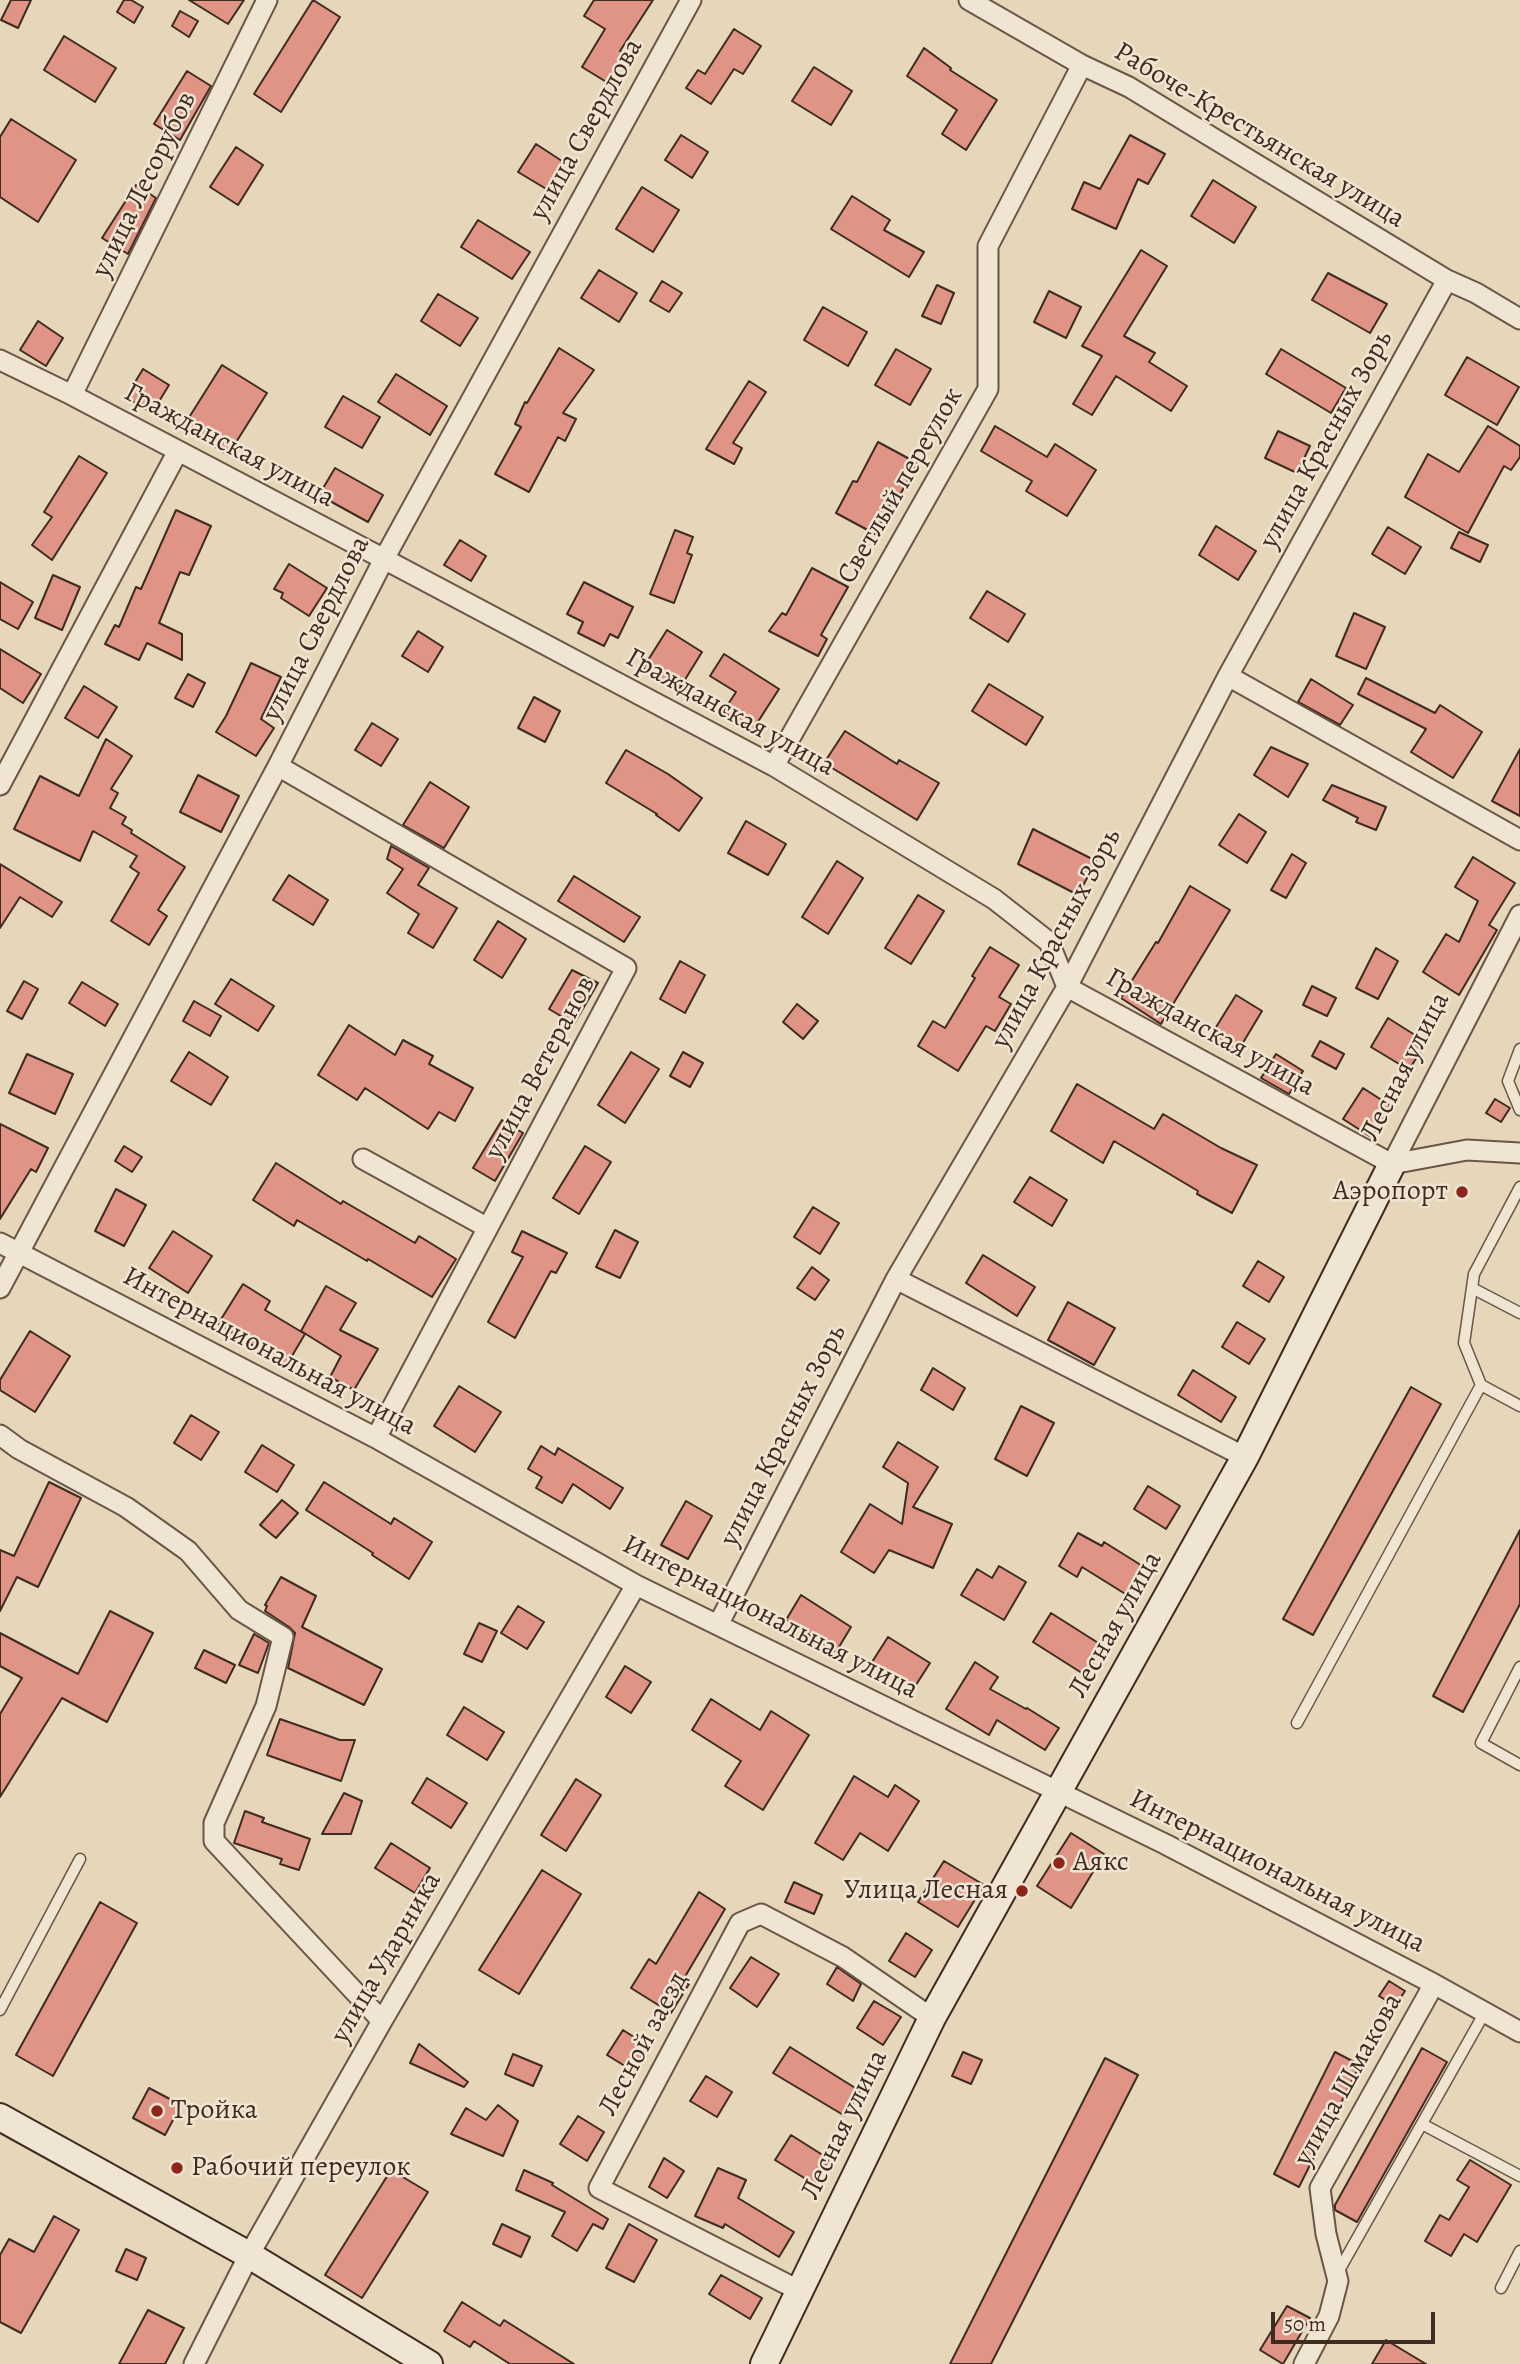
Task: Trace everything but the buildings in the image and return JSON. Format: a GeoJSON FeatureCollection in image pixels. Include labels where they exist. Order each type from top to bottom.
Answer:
{"type":"FeatureCollection","features":[{"type":"Feature","properties":{"kind":"street","name":"улица Лесорубов"},"geometry":{"type":"LineString","coordinates":[[72,395],[267,0]]}},
{"type":"Feature","properties":{"kind":"street","name":"улица Свердлова"},"geometry":{"type":"LineString","coordinates":[[0,1288],[278,765],[384,559],[691,0]]}},
{"type":"Feature","properties":{"kind":"street","name":"Рабоче-Крестьянская улица"},"geometry":{"type":"LineString","coordinates":[[969,0],[1082,65],[1129,87],[1447,280],[1476,293],[1520,319]]}},
{"type":"Feature","properties":{"kind":"street","name":"Светлый переулок"},"geometry":{"type":"LineString","coordinates":[[774,766],[988,389],[988,246],[1082,65]]}},
{"type":"Feature","properties":{"kind":"street","name":"улица Красных Зорь"},"geometry":{"type":"LineString","coordinates":[[718,1625],[896,1279],[1067,987],[1228,676],[1447,280]]}},
{"type":"Feature","properties":{"kind":"street","name":"Гражданская улица"},"geometry":{"type":"LineString","coordinates":[[0,360],[72,395],[774,766],[995,899],[1049,942],[1067,987],[1392,1164]]}},
{"type":"Feature","properties":{"kind":"street"},"geometry":{"type":"LineString","coordinates":[[0,785],[178,451]]}},
{"type":"Feature","properties":{"kind":"street"},"geometry":{"type":"LineString","coordinates":[[1228,676],[1520,840]]}},
{"type":"Feature","properties":{"kind":"street","name":"улица Ветеранов"},"geometry":{"type":"LineString","coordinates":[[278,765],[626,968],[376,1438]]}},
{"type":"Feature","properties":{"kind":"street","name":"Лесная улица"},"geometry":{"type":"LineString","coordinates":[[764,2364],[932,2018],[1245,1457],[1520,915]]}},
{"type":"Feature","properties":{"kind":"street"},"geometry":{"type":"LineString","coordinates":[[1392,1164],[1467,1150],[1520,1153]]}},
{"type":"Feature","properties":{"kind":"street"},"geometry":{"type":"LineString","coordinates":[[363,1159],[488,1228]]}},
{"type":"Feature","properties":{"kind":"street","name":"Интернациональная улица"},"geometry":{"type":"LineString","coordinates":[[0,1243],[376,1438],[636,1585],[1164,1844],[1434,1984],[1520,2032]]}},
{"type":"Feature","properties":{"kind":"street"},"geometry":{"type":"LineString","coordinates":[[896,1279],[1245,1457]]}},
{"type":"Feature","properties":{"kind":"street"},"geometry":{"type":"LineString","coordinates":[[0,1435],[19,1449],[126,1507],[188,1551],[239,1610],[283,1637],[266,1706],[214,1823],[215,1841],[382,2021]]}},
{"type":"Feature","properties":{"kind":"street","name":"улица Ударника"},"geometry":{"type":"LineString","coordinates":[[194,2364],[249,2255],[636,1585]]}},
{"type":"Feature","properties":{"kind":"street","name":"Лесной заезд"},"geometry":{"type":"LineString","coordinates":[[800,2291],[599,2188],[740,1923],[761,1914],[843,1957],[932,2018]]}},
{"type":"Feature","properties":{"kind":"street","name":"улица Шмакова"},"geometry":{"type":"LineString","coordinates":[[1304,2364],[1329,2316],[1338,2281],[1326,2234],[1320,2188],[1434,1984]]}},
{"type":"Feature","properties":{"kind":"street"},"geometry":{"type":"LineString","coordinates":[[0,2117],[249,2255],[429,2364]]}},
{"type":"Feature","properties":{"kind":"lane"},"geometry":{"type":"LineString","coordinates":[[1520,1049],[1508,1081],[1520,1110]]}},
{"type":"Feature","properties":{"kind":"lane"},"geometry":{"type":"LineString","coordinates":[[1520,1187],[1474,1274],[1464,1343],[1481,1385],[1520,1406]]}},
{"type":"Feature","properties":{"kind":"lane"},"geometry":{"type":"LineString","coordinates":[[1472,1288],[1520,1313]]}},
{"type":"Feature","properties":{"kind":"lane"},"geometry":{"type":"LineString","coordinates":[[1297,1723],[1481,1385]]}},
{"type":"Feature","properties":{"kind":"lane"},"geometry":{"type":"LineString","coordinates":[[1520,1667],[1481,1743],[1520,1765]]}},
{"type":"Feature","properties":{"kind":"lane"},"geometry":{"type":"LineString","coordinates":[[0,2010],[80,1859]]}},
{"type":"Feature","properties":{"kind":"lane"},"geometry":{"type":"LineString","coordinates":[[1336,2276],[1485,2012]]}},
{"type":"Feature","properties":{"kind":"lane"},"geometry":{"type":"LineString","coordinates":[[1422,2124],[1520,2176]]}},
{"type":"Feature","properties":{"kind":"lane"},"geometry":{"type":"LineString","coordinates":[[1500,2288],[1520,2251]]}},
{"type":"Feature","properties":{"kind":"place","name":"Аэропорт"},"geometry":{"type":"Point","coordinates":[1462,1192]}},
{"type":"Feature","properties":{"kind":"place","name":"Аякс"},"geometry":{"type":"Point","coordinates":[1059,1863]}},
{"type":"Feature","properties":{"kind":"place","name":"Улица Лесная"},"geometry":{"type":"Point","coordinates":[1022,1891]}},
{"type":"Feature","properties":{"kind":"place","name":"Тройка"},"geometry":{"type":"Point","coordinates":[157,2111]}},
{"type":"Feature","properties":{"kind":"place","name":"Рабочий переулок"},"geometry":{"type":"Point","coordinates":[177,2168]}}]}
